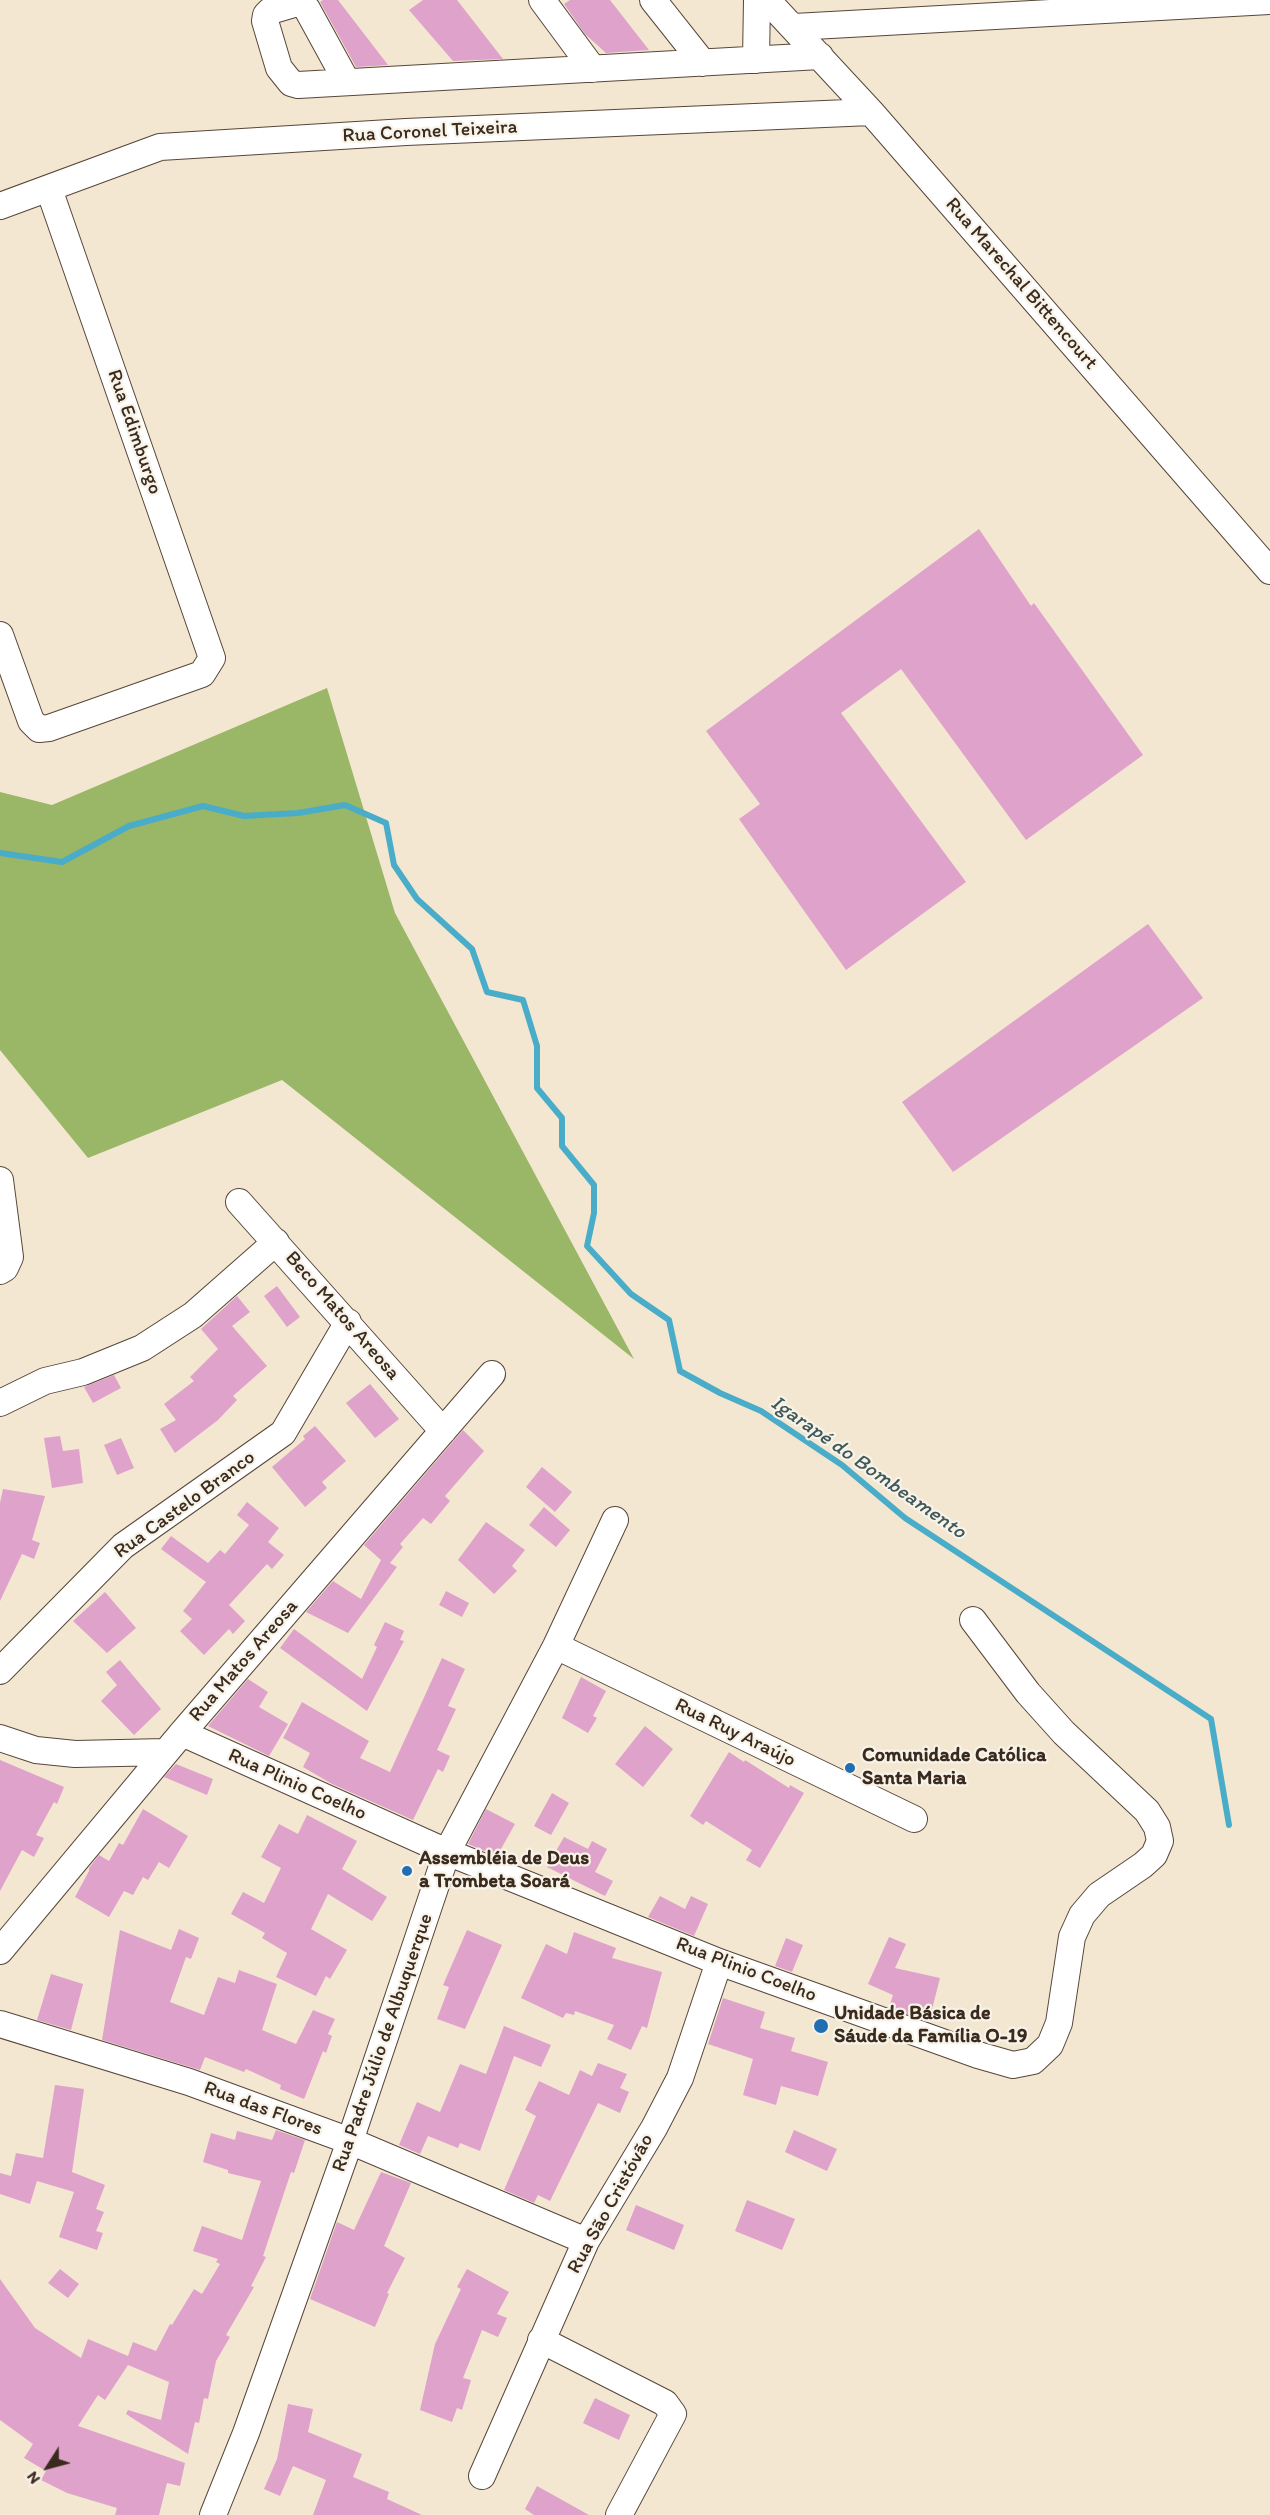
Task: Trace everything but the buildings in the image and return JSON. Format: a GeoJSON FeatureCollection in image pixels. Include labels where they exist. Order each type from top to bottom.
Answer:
{"type":"FeatureCollection","features":[{"type":"Feature","properties":{"kind":"street"},"geometry":{"type":"LineString","coordinates":[[542,0],[593,69]]}},
{"type":"Feature","properties":{"kind":"street"},"geometry":{"type":"LineString","coordinates":[[653,0],[702,63]]}},
{"type":"Feature","properties":{"kind":"street"},"geometry":{"type":"LineString","coordinates":[[756,60],[757,0]]}},
{"type":"Feature","properties":{"kind":"street","name":"Rua Marechal Bittencourt"},"geometry":{"type":"LineString","coordinates":[[767,0],[871,112],[1270,571]]}},
{"type":"Feature","properties":{"kind":"street"},"geometry":{"type":"LineString","coordinates":[[794,27],[1270,1]]}},
{"type":"Feature","properties":{"kind":"street"},"geometry":{"type":"LineString","coordinates":[[347,82],[820,56]]}},
{"type":"Feature","properties":{"kind":"street","name":"Rua Coronel Teixeira"},"geometry":{"type":"LineString","coordinates":[[0,206],[160,147],[418,132],[871,112]]}},
{"type":"Feature","properties":{"kind":"street","name":"Rua Edimburgo"},"geometry":{"type":"LineString","coordinates":[[0,636],[32,721],[39,729],[49,728],[202,674],[212,658],[49,189]]}},
{"type":"Feature","properties":{"kind":"street"},"geometry":{"type":"LineString","coordinates":[[0,1180],[10,1257],[5,1268],[0,1272]]}},
{"type":"Feature","properties":{"kind":"street","name":"Beco Matos Areosa"},"geometry":{"type":"LineString","coordinates":[[239,1202],[443,1431]]}},
{"type":"Feature","properties":{"kind":"street"},"geometry":{"type":"LineString","coordinates":[[0,1403],[45,1381],[83,1372],[142,1348],[193,1315],[276,1242]]}},
{"type":"Feature","properties":{"kind":"street","name":"Rua Castelo Branco"},"geometry":{"type":"LineString","coordinates":[[0,1671],[123,1546],[283,1432],[348,1322]]}},
{"type":"Feature","properties":{"kind":"street","name":"Rua Matos Areosa"},"geometry":{"type":"LineString","coordinates":[[0,1951],[165,1752],[492,1374]]}},
{"type":"Feature","properties":{"kind":"street","name":"Rua Padre Júlio de Albuquerque"},"geometry":{"type":"LineString","coordinates":[[213,2515],[246,2433],[350,2141],[447,1852],[555,1646],[615,1520]]}},
{"type":"Feature","properties":{"kind":"street","name":"Rua Plinio Coelho"},"geometry":{"type":"LineString","coordinates":[[182,1733],[447,1852],[719,1962],[978,2055],[1013,2065],[1033,2061],[1050,2045],[1059,2023],[1072,1937],[1082,1914],[1099,1895],[1154,1855],[1160,1841],[1157,1827],[1147,1811],[1064,1733],[1028,1693],[973,1620]]}},
{"type":"Feature","properties":{"kind":"street","name":"Rua Ruy Araújo"},"geometry":{"type":"LineString","coordinates":[[555,1646],[914,1819]]}},
{"type":"Feature","properties":{"kind":"street"},"geometry":{"type":"LineString","coordinates":[[0,1738],[36,1750],[75,1754],[165,1752]]}},
{"type":"Feature","properties":{"kind":"street","name":"Rua São Cristóvão"},"geometry":{"type":"LineString","coordinates":[[482,2476],[586,2241],[654,2128],[680,2078],[719,1962]]}},
{"type":"Feature","properties":{"kind":"street","name":"Rua das Flores"},"geometry":{"type":"LineString","coordinates":[[0,2024],[189,2082],[350,2141],[586,2241]]}},
{"type":"Feature","properties":{"kind":"street"},"geometry":{"type":"LineString","coordinates":[[541,2340],[665,2403],[673,2414],[620,2515]]}},
{"type":"Feature","properties":{"kind":"green space"},"geometry":{"type":"Polygon","coordinates":[[[327,688],[395,913],[634,1359],[282,1080],[88,1158],[0,1050],[0,792],[52,805],[327,688]]]}},
{"type":"Feature","properties":{"kind":"waterway","name":"Igarapé do Bombeamento"},"geometry":{"type":"LineString","coordinates":[[0,853],[62,862],[129,826],[203,806],[244,816],[298,813],[345,805],[386,823],[394,865],[417,899],[472,949],[487,992],[523,1000],[537,1046],[537,1088],[562,1118],[562,1146],[594,1185],[594,1213],[587,1246],[631,1294],[669,1320],[680,1371],[720,1393],[761,1411],[842,1465],[905,1518],[1211,1719],[1229,1825]]}},
{"type":"Feature","properties":{"kind":"place","name":"Comunidade Católica Santa Maria"},"geometry":{"type":"Point","coordinates":[850,1768]}},
{"type":"Feature","properties":{"kind":"place","name":"Assembléia de Deus a Trombeta Soará"},"geometry":{"type":"Point","coordinates":[407,1871]}},
{"type":"Feature","properties":{"kind":"place","name":"Unidade Básica de Sáude da Família O-19"},"geometry":{"type":"Point","coordinates":[821,2026]}}]}
